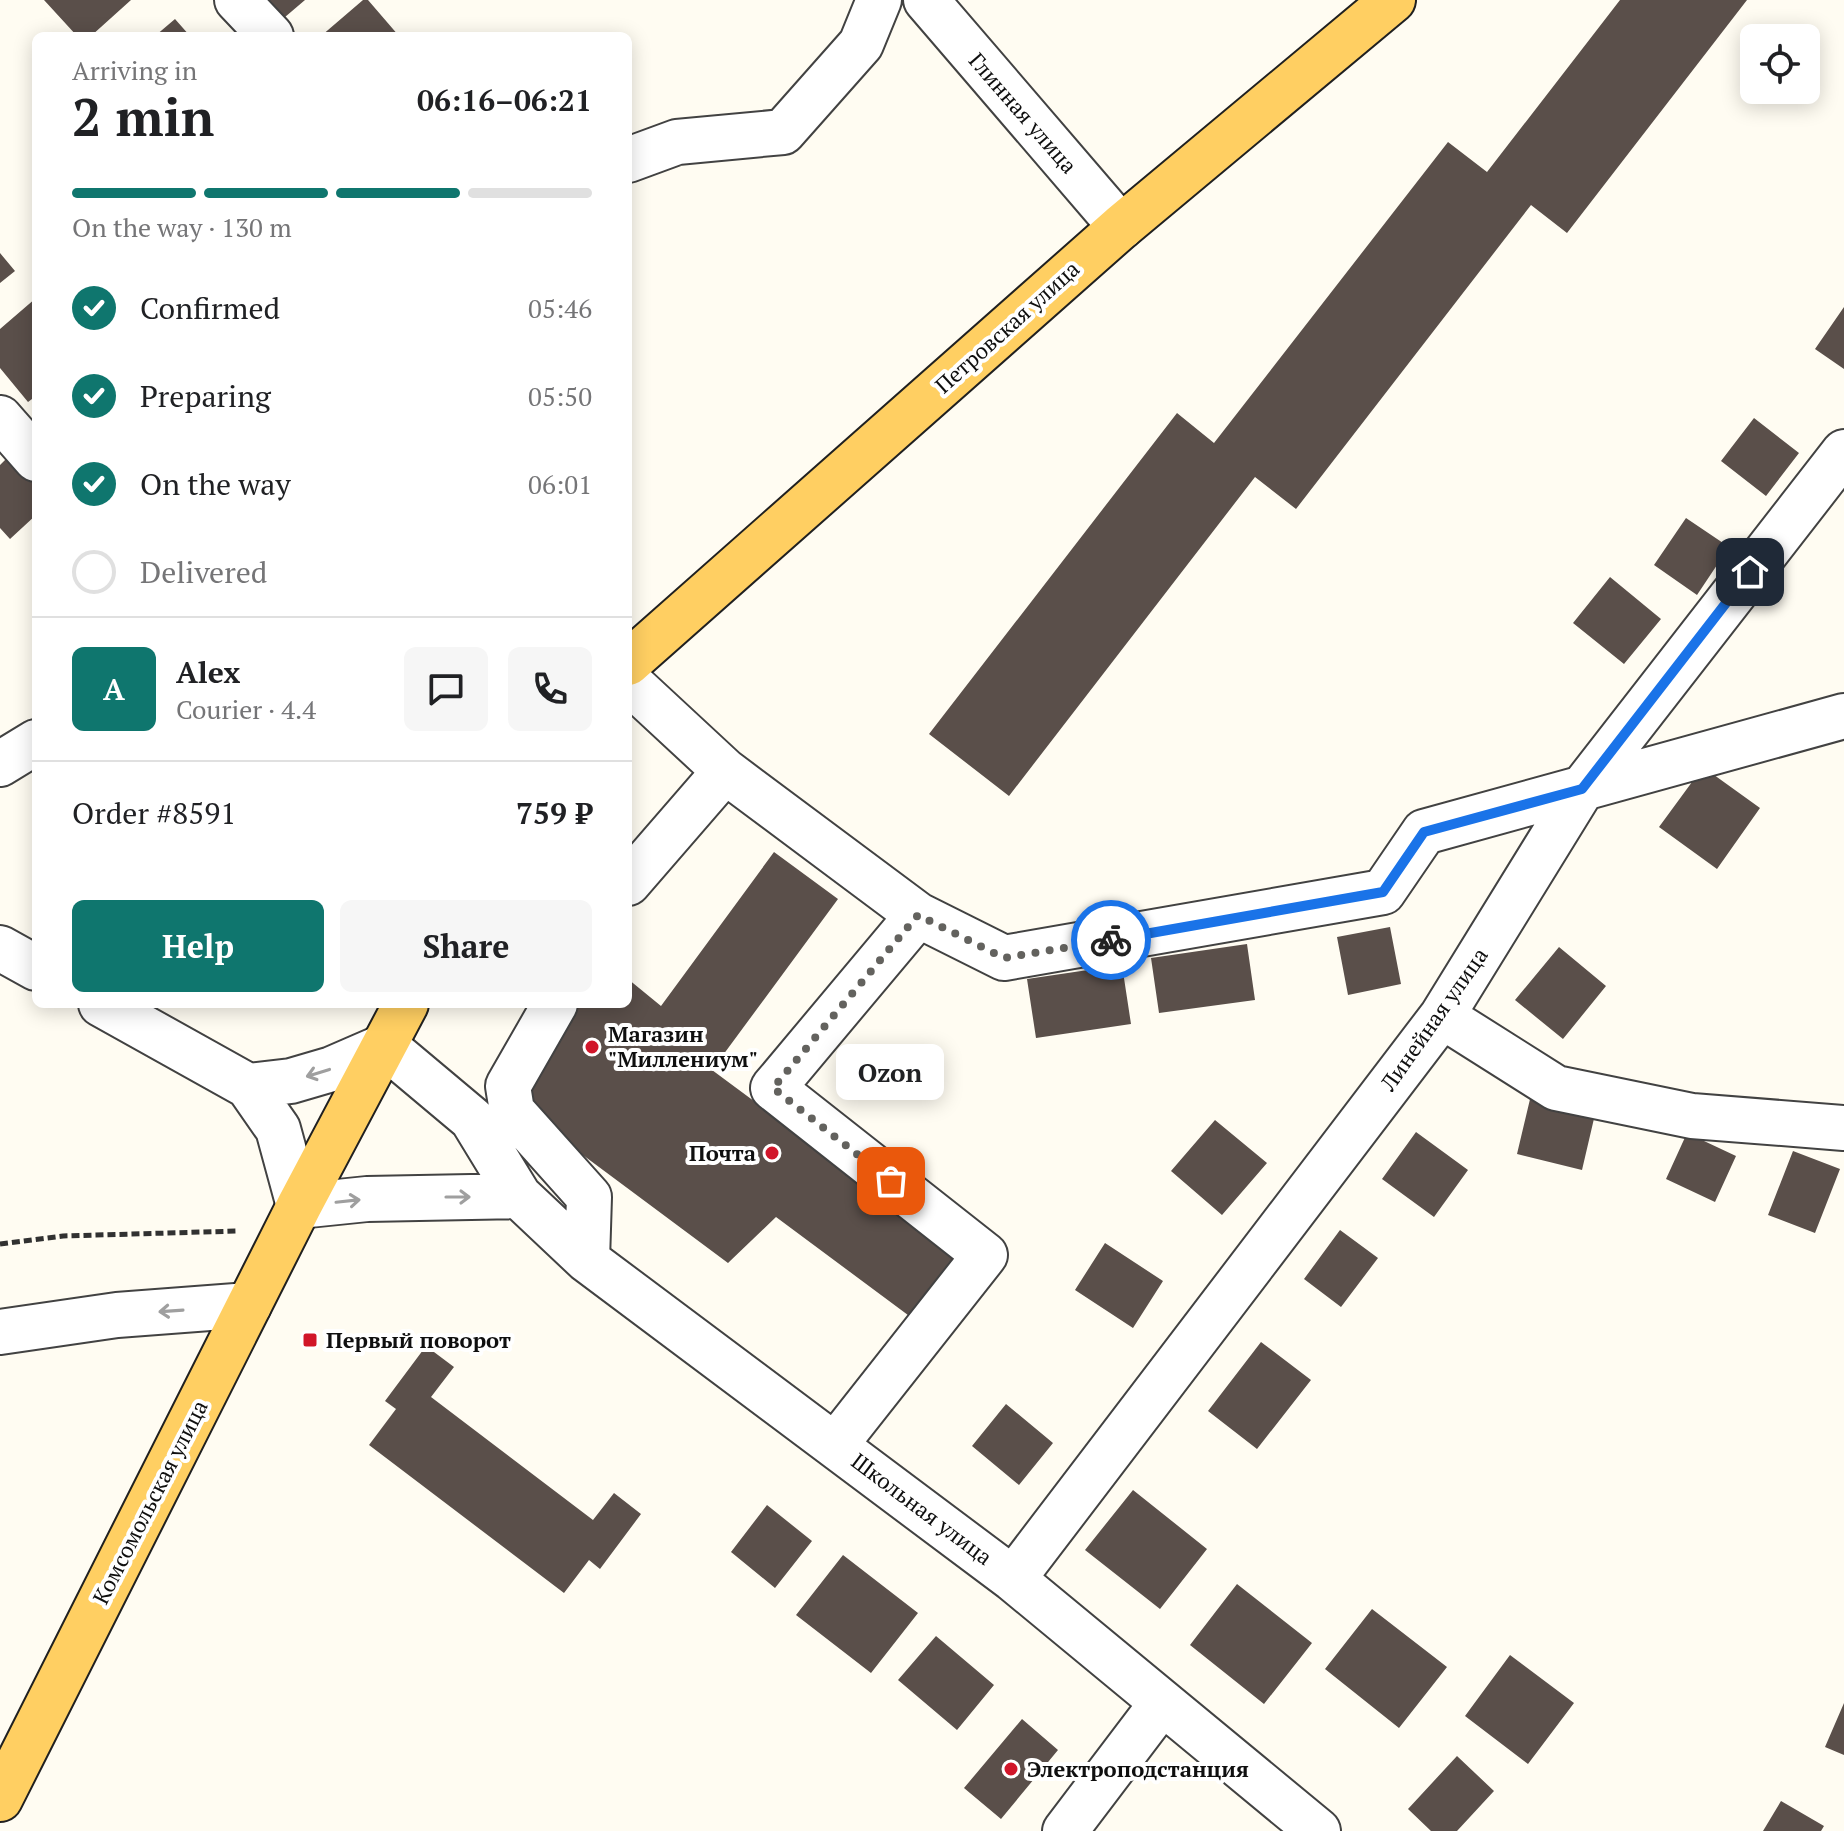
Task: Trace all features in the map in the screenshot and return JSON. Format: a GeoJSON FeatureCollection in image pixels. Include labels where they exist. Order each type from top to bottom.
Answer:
{"type":"FeatureCollection","features":[{"type":"Feature","properties":{"kind":"main road","name":"Петровская улица"},"geometry":{"type":"LineString","coordinates":[[632,659],[1121,227],[1393,0]]}},
{"type":"Feature","properties":{"kind":"main road"},"geometry":{"type":"LineString","coordinates":[[293,1217],[404,1008]]}},
{"type":"Feature","properties":{"kind":"main road","name":"Комсомольская улица"},"geometry":{"type":"LineString","coordinates":[[0,1799],[293,1217]]}},
{"type":"Feature","properties":{"kind":"street"},"geometry":{"type":"LineString","coordinates":[[237,0],[267,32]]}},
{"type":"Feature","properties":{"kind":"street"},"geometry":{"type":"LineString","coordinates":[[632,159],[677,142],[783,132],[861,44],[879,0]]}},
{"type":"Feature","properties":{"kind":"street","name":"Глинная улица"},"geometry":{"type":"LineString","coordinates":[[926,0],[1121,227]]}},
{"type":"Feature","properties":{"kind":"street"},"geometry":{"type":"LineString","coordinates":[[0,418],[32,454]]}},
{"type":"Feature","properties":{"kind":"street","name":"Линейная улица"},"geometry":{"type":"LineString","coordinates":[[1013,1579],[1442,1016],[1582,789],[1844,452]]}},
{"type":"Feature","properties":{"kind":"street"},"geometry":{"type":"LineString","coordinates":[[632,685],[725,771],[918,915],[1004,958],[1383,892],[1424,832],[1844,716]]}},
{"type":"Feature","properties":{"kind":"street"},"geometry":{"type":"LineString","coordinates":[[0,764],[32,744]]}},
{"type":"Feature","properties":{"kind":"street"},"geometry":{"type":"LineString","coordinates":[[632,878],[725,771]]}},
{"type":"Feature","properties":{"kind":"street"},"geometry":{"type":"LineString","coordinates":[[836,1444],[985,1255],[773,1088],[918,915]]}},
{"type":"Feature","properties":{"kind":"street"},"geometry":{"type":"LineString","coordinates":[[0,948],[32,966]]}},
{"type":"Feature","properties":{"kind":"street"},"geometry":{"type":"LineString","coordinates":[[108,1008],[248,1086],[278,1129],[293,1217],[367,1199],[519,1196]]}},
{"type":"Feature","properties":{"kind":"street"},"geometry":{"type":"LineString","coordinates":[[472,1119],[482,1099],[508,1086],[553,1008]]}},
{"type":"Feature","properties":{"kind":"street"},"geometry":{"type":"LineString","coordinates":[[1442,1016],[1556,1088],[1692,1116],[1844,1128]]}},
{"type":"Feature","properties":{"kind":"street"},"geometry":{"type":"LineString","coordinates":[[248,1086],[291,1081],[332,1069],[385,1046]]}},
{"type":"Feature","properties":{"kind":"street","name":"Школьная улица"},"geometry":{"type":"LineString","coordinates":[[385,1046],[472,1119],[519,1196],[587,1260],[1013,1579],[1318,1831]]}},
{"type":"Feature","properties":{"kind":"street"},"geometry":{"type":"LineString","coordinates":[[508,1086],[512,1111],[589,1197],[587,1260]]}},
{"type":"Feature","properties":{"kind":"street"},"geometry":{"type":"LineString","coordinates":[[0,1332],[117,1315],[249,1305]]}},
{"type":"Feature","properties":{"kind":"street"},"geometry":{"type":"LineString","coordinates":[[1065,1831],[1162,1703]]}},
{"type":"Feature","properties":{"kind":"path"},"geometry":{"type":"LineString","coordinates":[[0,1244],[293,1217]]}},
{"type":"Feature","properties":{"kind":"building"},"geometry":{"type":"Polygon","coordinates":[[[44,0],[131,0],[95,32],[73,32],[44,0]]]}},
{"type":"Feature","properties":{"kind":"building"},"geometry":{"type":"Polygon","coordinates":[[[258,0],[305,0],[278,23],[258,0]]]}},
{"type":"Feature","properties":{"kind":"building"},"geometry":{"type":"Polygon","coordinates":[[[363,0],[368,0],[396,32],[326,32],[363,0]]]}},
{"type":"Feature","properties":{"kind":"building"},"geometry":{"type":"Polygon","coordinates":[[[1620,0],[1747,0],[1567,233],[1531,205],[1296,509],[1255,477],[1009,796],[929,734],[1177,413],[1214,443],[1448,142],[1487,172],[1620,0]]]}},
{"type":"Feature","properties":{"kind":"building"},"geometry":{"type":"Polygon","coordinates":[[[175,19],[186,32],[160,32],[175,19]]]}},
{"type":"Feature","properties":{"kind":"building"},"geometry":{"type":"Polygon","coordinates":[[[0,253],[15,271],[0,283],[0,253]]]}},
{"type":"Feature","properties":{"kind":"building"},"geometry":{"type":"Polygon","coordinates":[[[32,301],[32,399],[28,402],[0,368],[0,329],[32,301]]]}},
{"type":"Feature","properties":{"kind":"building"},"geometry":{"type":"Polygon","coordinates":[[[1844,307],[1844,369],[1815,349],[1844,307]]]}},
{"type":"Feature","properties":{"kind":"building"},"geometry":{"type":"Polygon","coordinates":[[[1754,418],[1799,453],[1766,496],[1721,461],[1754,418]]]}},
{"type":"Feature","properties":{"kind":"building"},"geometry":{"type":"Polygon","coordinates":[[[10,455],[32,478],[32,519],[10,539],[0,528],[0,465],[10,455]]]}},
{"type":"Feature","properties":{"kind":"building"},"geometry":{"type":"Polygon","coordinates":[[[1686,518],[1729,547],[1697,595],[1654,565],[1686,518]]]}},
{"type":"Feature","properties":{"kind":"building"},"geometry":{"type":"Polygon","coordinates":[[[1610,577],[1661,619],[1624,664],[1573,623],[1610,577]]]}},
{"type":"Feature","properties":{"kind":"building"},"geometry":{"type":"Polygon","coordinates":[[[1703,767],[1760,808],[1717,869],[1659,827],[1703,767]]]}},
{"type":"Feature","properties":{"kind":"building"},"geometry":{"type":"Polygon","coordinates":[[[774,852],[838,899],[712,1070],[964,1256],[916,1321],[776,1217],[728,1263],[521,1109],[574,1008],[632,1008],[632,982],[661,1006],[774,852]]]}},
{"type":"Feature","properties":{"kind":"building"},"geometry":{"type":"Polygon","coordinates":[[[1390,927],[1401,984],[1348,995],[1337,937],[1390,927]]]}},
{"type":"Feature","properties":{"kind":"building"},"geometry":{"type":"Polygon","coordinates":[[[1247,944],[1255,1000],[1159,1013],[1151,958],[1247,944]]]}},
{"type":"Feature","properties":{"kind":"building"},"geometry":{"type":"Polygon","coordinates":[[[1559,947],[1606,986],[1563,1039],[1515,1000],[1559,947]]]}},
{"type":"Feature","properties":{"kind":"building"},"geometry":{"type":"Polygon","coordinates":[[[1122,965],[1131,1024],[1036,1038],[1027,979],[1122,965]]]}},
{"type":"Feature","properties":{"kind":"building"},"geometry":{"type":"Polygon","coordinates":[[[1531,1095],[1596,1110],[1582,1170],[1517,1154],[1531,1095]]]}},
{"type":"Feature","properties":{"kind":"building"},"geometry":{"type":"Polygon","coordinates":[[[1215,1120],[1267,1163],[1222,1215],[1171,1171],[1215,1120]]]}},
{"type":"Feature","properties":{"kind":"building"},"geometry":{"type":"Polygon","coordinates":[[[1416,1132],[1468,1170],[1434,1217],[1382,1179],[1416,1132]]]}},
{"type":"Feature","properties":{"kind":"building"},"geometry":{"type":"Polygon","coordinates":[[[1687,1133],[1736,1156],[1715,1202],[1666,1179],[1687,1133]]]}},
{"type":"Feature","properties":{"kind":"building"},"geometry":{"type":"Polygon","coordinates":[[[1793,1151],[1840,1169],[1815,1233],[1768,1215],[1793,1151]]]}},
{"type":"Feature","properties":{"kind":"building"},"geometry":{"type":"Polygon","coordinates":[[[1340,1230],[1378,1258],[1341,1307],[1304,1279],[1340,1230]]]}},
{"type":"Feature","properties":{"kind":"building"},"geometry":{"type":"Polygon","coordinates":[[[1105,1243],[1163,1281],[1133,1328],[1075,1290],[1105,1243]]]}},
{"type":"Feature","properties":{"kind":"building"},"geometry":{"type":"Polygon","coordinates":[[[1261,1342],[1311,1380],[1257,1449],[1208,1411],[1261,1342]]]}},
{"type":"Feature","properties":{"kind":"building"},"geometry":{"type":"Polygon","coordinates":[[[426,1346],[454,1367],[431,1397],[593,1520],[614,1493],[641,1514],[600,1569],[589,1560],[564,1593],[369,1445],[396,1409],[385,1401],[426,1346]]]}},
{"type":"Feature","properties":{"kind":"building"},"geometry":{"type":"Polygon","coordinates":[[[1006,1404],[1053,1443],[1019,1485],[972,1446],[1006,1404]]]}},
{"type":"Feature","properties":{"kind":"building"},"geometry":{"type":"Polygon","coordinates":[[[1133,1490],[1207,1549],[1160,1609],[1085,1550],[1133,1490]]]}},
{"type":"Feature","properties":{"kind":"building"},"geometry":{"type":"Polygon","coordinates":[[[767,1505],[812,1541],[775,1588],[731,1552],[767,1505]]]}},
{"type":"Feature","properties":{"kind":"building"},"geometry":{"type":"Polygon","coordinates":[[[843,1555],[918,1613],[871,1673],[796,1615],[843,1555]]]}},
{"type":"Feature","properties":{"kind":"building"},"geometry":{"type":"Polygon","coordinates":[[[1237,1584],[1312,1643],[1264,1704],[1190,1645],[1237,1584]]]}},
{"type":"Feature","properties":{"kind":"building"},"geometry":{"type":"Polygon","coordinates":[[[1372,1609],[1447,1667],[1399,1728],[1325,1669],[1372,1609]]]}},
{"type":"Feature","properties":{"kind":"building"},"geometry":{"type":"Polygon","coordinates":[[[936,1636],[994,1685],[957,1730],[898,1680],[936,1636]]]}},
{"type":"Feature","properties":{"kind":"building"},"geometry":{"type":"Polygon","coordinates":[[[1510,1655],[1574,1703],[1528,1764],[1465,1716],[1510,1655]]]}},
{"type":"Feature","properties":{"kind":"building"},"geometry":{"type":"Polygon","coordinates":[[[1844,1703],[1844,1755],[1825,1747],[1844,1703]]]}},
{"type":"Feature","properties":{"kind":"building","name":"Электроподстанция"},"geometry":{"type":"Polygon","coordinates":[[[1022,1719],[1058,1750],[1001,1819],[964,1788],[1022,1719]]]}},
{"type":"Feature","properties":{"kind":"building"},"geometry":{"type":"Polygon","coordinates":[[[1457,1756],[1494,1791],[1457,1831],[1431,1831],[1408,1809],[1457,1756]]]}},
{"type":"Feature","properties":{"kind":"building"},"geometry":{"type":"Polygon","coordinates":[[[1781,1801],[1824,1826],[1821,1831],[1763,1831],[1781,1801]]]}},
{"type":"Feature","properties":{"kind":"way so far"},"geometry":{"type":"LineString","coordinates":[[891,1181],[773,1088],[918,915],[1004,958],[1111,940]]}},
{"type":"Feature","properties":{"kind":"place","name":"Магазин \"Миллениум\""},"geometry":{"type":"Point","coordinates":[592,1047]}},
{"type":"Feature","properties":{"kind":"place","name":"Почта"},"geometry":{"type":"Point","coordinates":[772,1153]}},
{"type":"Feature","properties":{"kind":"place","name":"Ozon"},"geometry":{"type":"Point","coordinates":[891,1181]}},
{"type":"Feature","properties":{"kind":"place","name":"Первый поворот"},"geometry":{"type":"Point","coordinates":[310,1340]}},
{"type":"Feature","properties":{"kind":"place","name":"Электроподстанция"},"geometry":{"type":"Point","coordinates":[1011,1769]}},
{"type":"Feature","properties":{"kind":"route"},"geometry":{"type":"LineString","coordinates":[[1111,940],[1383,892],[1424,832],[1582,789],[1750,572]]}}]}
